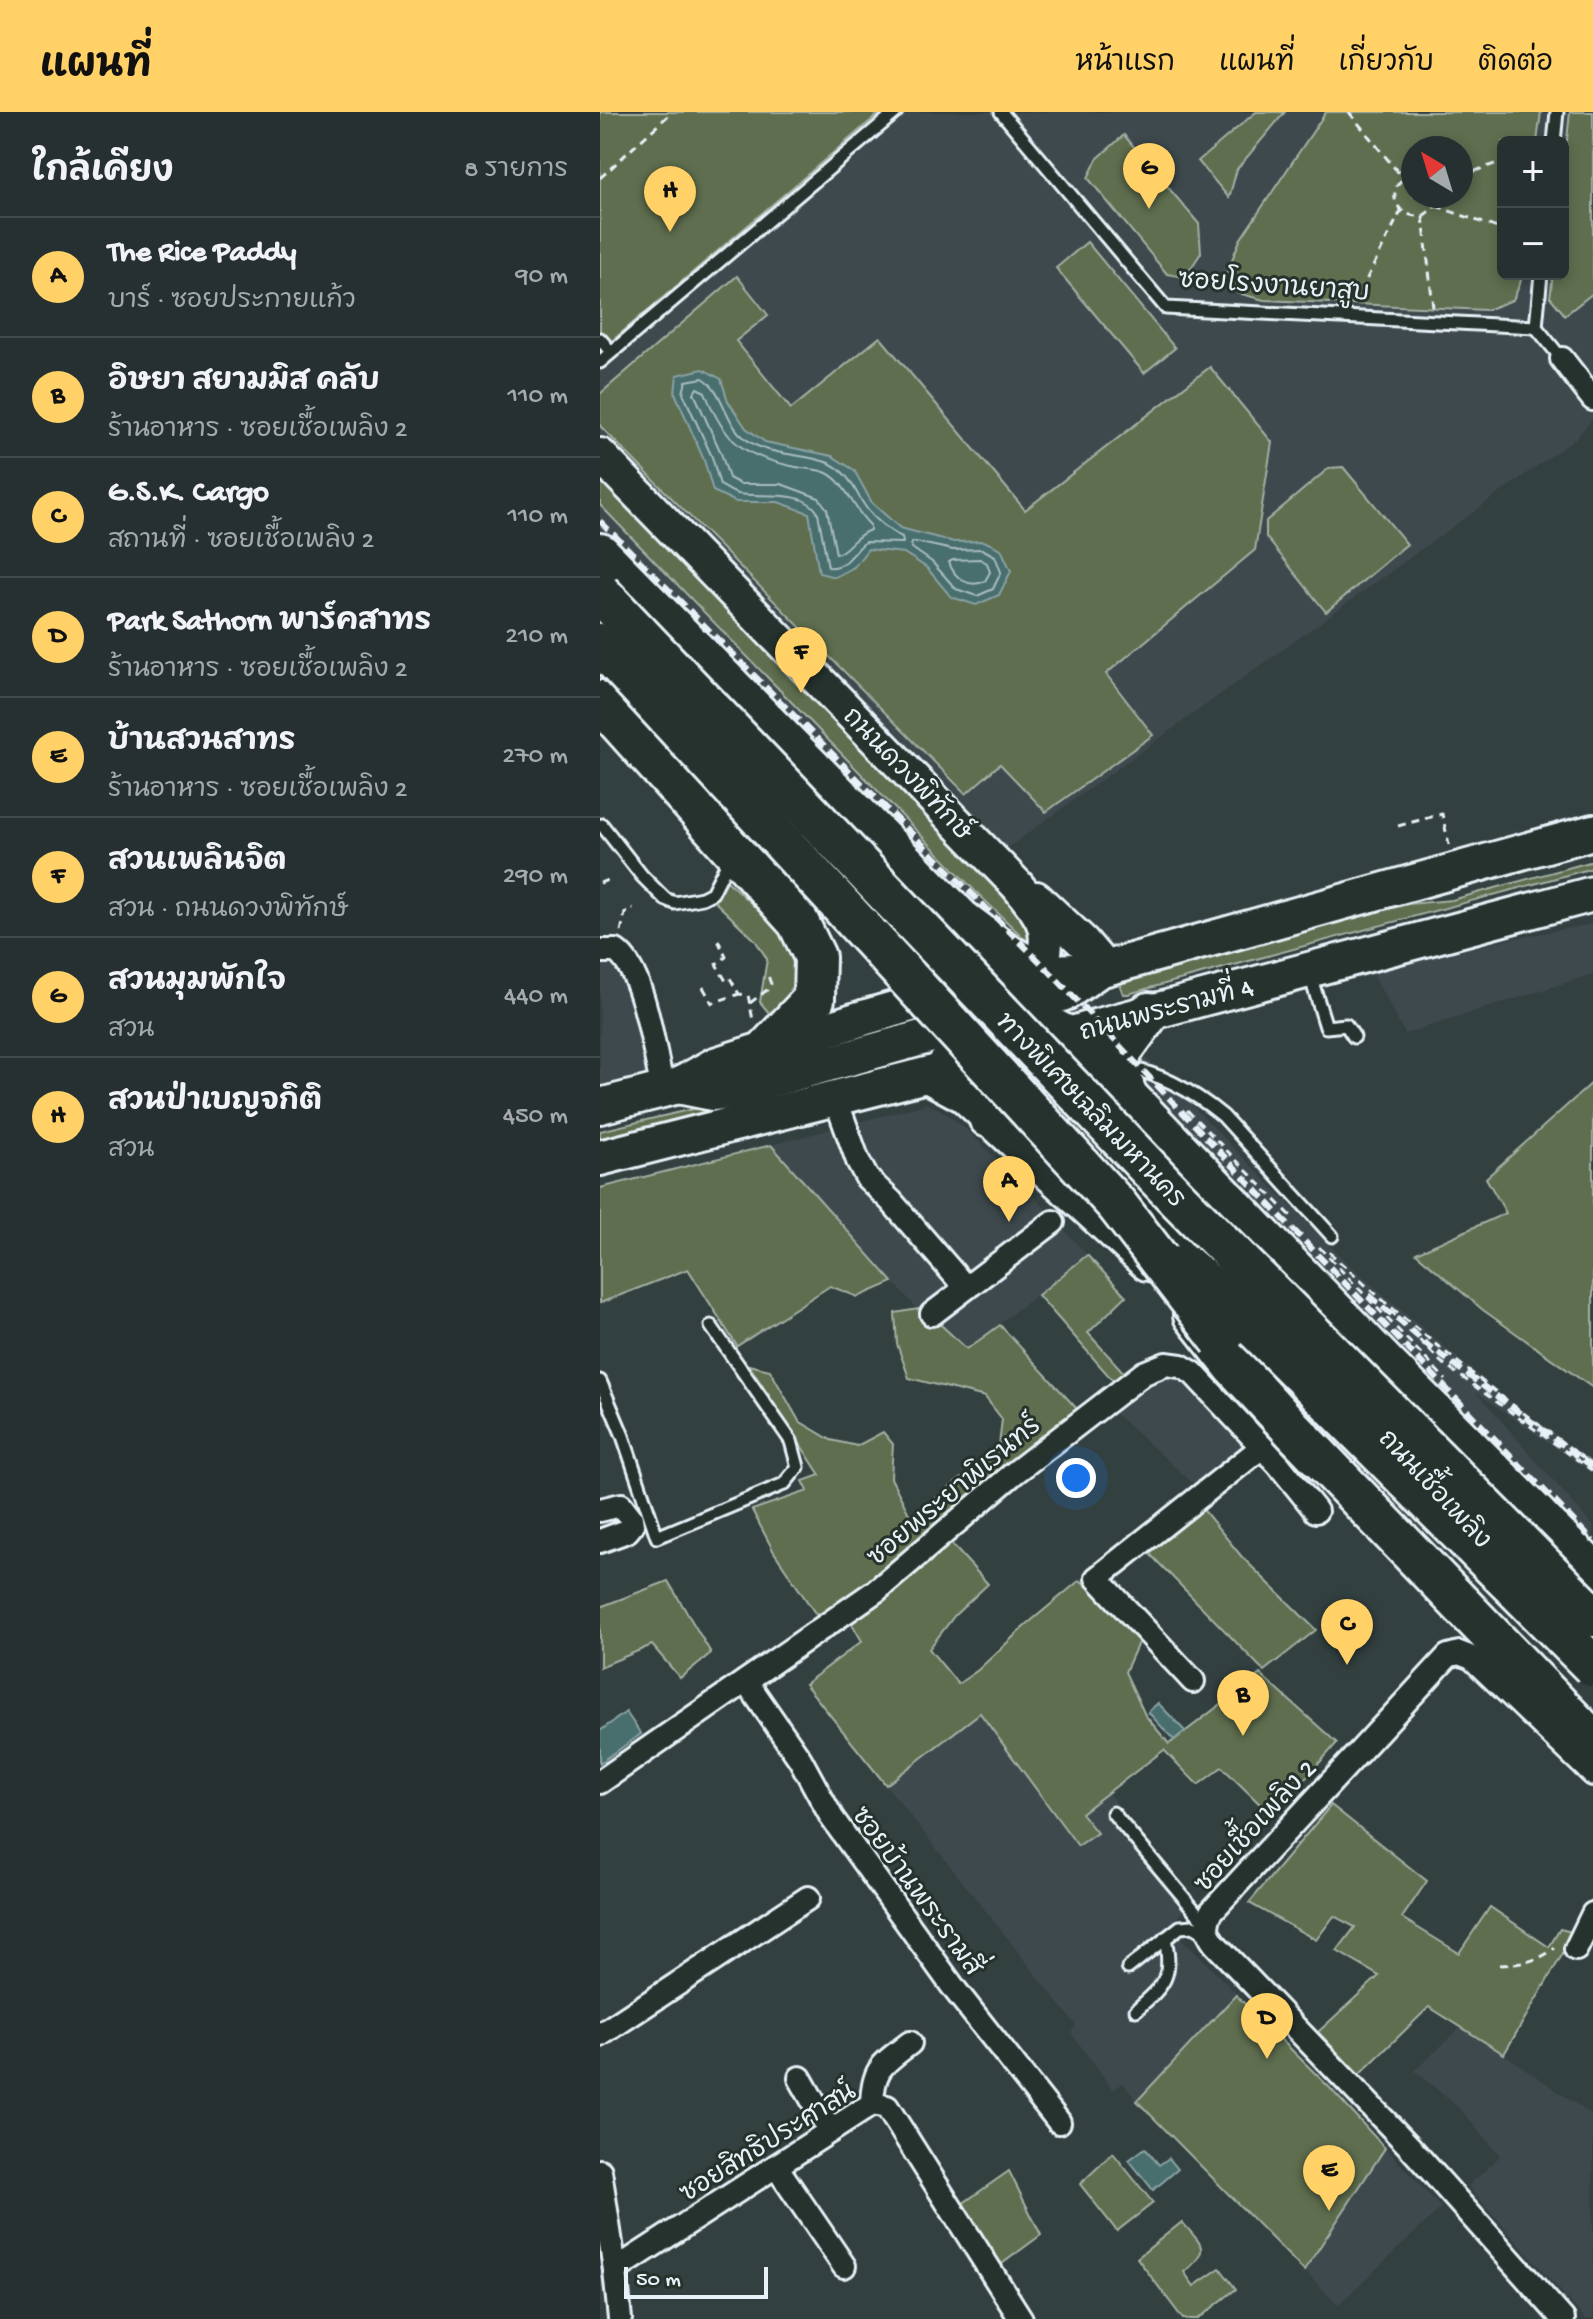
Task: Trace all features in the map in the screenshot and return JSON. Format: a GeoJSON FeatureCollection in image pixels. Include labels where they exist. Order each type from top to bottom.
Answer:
{"type":"FeatureCollection","features":[{"type":"Feature","properties":{"kind":"highway"},"geometry":{"type":"LineString","coordinates":[[600,554],[961,920],[1009,956],[1041,973]]}},
{"type":"Feature","properties":{"kind":"highway","name":"ทางพิเศษเฉลิมมหานคร"},"geometry":{"type":"LineString","coordinates":[[600,593],[1167,1188],[1593,1616]]}},
{"type":"Feature","properties":{"kind":"highway","name":"ทางพิเศษเฉลิมมหานคร"},"geometry":{"type":"LineString","coordinates":[[600,644],[1117,1205],[1221,1340],[1301,1426],[1593,1716]]}},
{"type":"Feature","properties":{"kind":"highway"},"geometry":{"type":"LineString","coordinates":[[600,701],[798,922],[815,957],[814,999],[761,1034]]}},
{"type":"Feature","properties":{"kind":"highway"},"geometry":{"type":"LineString","coordinates":[[961,920],[978,1032],[1003,1091],[989,1117]]}},
{"type":"Feature","properties":{"kind":"highway"},"geometry":{"type":"LineString","coordinates":[[1117,1080],[1122,1050],[1149,1013]]}},
{"type":"Feature","properties":{"kind":"highway"},"geometry":{"type":"LineString","coordinates":[[978,1032],[1068,1035],[1081,1044],[1387,1366],[1593,1572]]}},
{"type":"Feature","properties":{"kind":"highway"},"geometry":{"type":"LineString","coordinates":[[978,1032],[1026,1072],[1054,1063],[1083,1065],[1117,1080]]}},
{"type":"Feature","properties":{"kind":"highway","name":"ทางพิเศษเฉลิมมหานคร"},"geometry":{"type":"LineString","coordinates":[[1117,1205],[1238,1311],[1593,1666]]}},
{"type":"Feature","properties":{"kind":"highway"},"geometry":{"type":"LineString","coordinates":[[1171,1286],[1234,1366],[1278,1438],[1593,1741]]}},
{"type":"Feature","properties":{"kind":"main road","name":"ถนนพระรามที่ 4"},"geometry":{"type":"LineString","coordinates":[[670,1088],[713,1093],[731,1091],[978,1032],[1041,973],[1102,969],[1593,832]]}},
{"type":"Feature","properties":{"kind":"main road","name":"ถนนพระรามที่ 4"},"geometry":{"type":"LineString","coordinates":[[600,1106],[670,1088],[715,1065],[761,1034],[863,1018],[978,1032],[1068,1035],[1593,894]]}},
{"type":"Feature","properties":{"kind":"main road","name":"ถนนพระรามที่ 4"},"geometry":{"type":"LineString","coordinates":[[600,1158],[835,1097],[1067,992],[1102,969]]}},
{"type":"Feature","properties":{"kind":"street"},"geometry":{"type":"LineString","coordinates":[[1562,359],[1593,399]]}},
{"type":"Feature","properties":{"kind":"street","name":"ถนนดวงพิทักษ์"},"geometry":{"type":"LineString","coordinates":[[600,455],[1017,885],[1043,919],[1048,938],[1041,973]]}},
{"type":"Feature","properties":{"kind":"street","name":"ถนนดวงพิทักษ์"},"geometry":{"type":"LineString","coordinates":[[1017,885],[1042,902],[1102,969]]}},
{"type":"Feature","properties":{"kind":"street"},"geometry":{"type":"LineString","coordinates":[[608,951],[632,967],[670,1088]]}},
{"type":"Feature","properties":{"kind":"street","name":"ถนนเชื้อเพลิง"},"geometry":{"type":"LineString","coordinates":[[1283,1326],[1171,1286],[989,1117],[949,1085],[978,1032],[1142,1195],[1283,1326],[1508,1563],[1593,1646]]}},
{"type":"Feature","properties":{"kind":"street"},"geometry":{"type":"LineString","coordinates":[[835,1097],[867,1178],[891,1201],[966,1288]]}},
{"type":"Feature","properties":{"kind":"street"},"geometry":{"type":"LineString","coordinates":[[932,1314],[1053,1222]]}},
{"type":"Feature","properties":{"kind":"street","name":"ซอยพระยาพิเรนทร์"},"geometry":{"type":"LineString","coordinates":[[600,1782],[877,1590],[1000,1485],[1144,1373],[1166,1364],[1181,1366],[1193,1373],[1278,1438],[1316,1511]]}},
{"type":"Feature","properties":{"kind":"street"},"geometry":{"type":"LineString","coordinates":[[1193,1681],[1097,1578],[1278,1438]]}},
{"type":"Feature","properties":{"kind":"street"},"geometry":{"type":"LineString","coordinates":[[600,1510],[621,1505],[631,1518],[632,1525],[627,1531],[600,1541]]}},
{"type":"Feature","properties":{"kind":"street","name":"ซอยเชื้อเพลิง 2"},"geometry":{"type":"LineString","coordinates":[[1563,2319],[1412,2149],[1207,1929],[1211,1912],[1448,1656],[1459,1653],[1472,1658],[1593,1774]]}},
{"type":"Feature","properties":{"kind":"street","name":"ซอยบ้านพระรามสี่"},"geometry":{"type":"LineString","coordinates":[[746,1681],[800,1759],[815,1790],[841,1830],[956,1991],[1059,2122]]}},
{"type":"Feature","properties":{"kind":"street"},"geometry":{"type":"LineString","coordinates":[[600,2035],[808,1898]]}},
{"type":"Feature","properties":{"kind":"street"},"geometry":{"type":"LineString","coordinates":[[1578,1945],[1593,1914]]}},
{"type":"Feature","properties":{"kind":"street"},"geometry":{"type":"LineString","coordinates":[[872,2104],[873,2082],[879,2067],[910,2043]]}},
{"type":"Feature","properties":{"kind":"street"},"geometry":{"type":"LineString","coordinates":[[800,2078],[830,2131]]}},
{"type":"Feature","properties":{"kind":"street","name":"ซอยสิทธิประศาสน์"},"geometry":{"type":"LineString","coordinates":[[615,2270],[872,2104],[887,2107],[1021,2319]]}},
{"type":"Feature","properties":{"kind":"street"},"geometry":{"type":"LineString","coordinates":[[776,2166],[844,2266]]}},
{"type":"Feature","properties":{"kind":"street"},"geometry":{"type":"LineString","coordinates":[[600,2171],[620,2319]]}},
{"type":"Feature","properties":{"kind":"lane"},"geometry":{"type":"LineString","coordinates":[[600,362],[896,112]]}},
{"type":"Feature","properties":{"kind":"lane","name":"ซอยโรงงานยาสูบ"},"geometry":{"type":"LineString","coordinates":[[1001,112],[1166,308],[1536,327]]}},
{"type":"Feature","properties":{"kind":"lane"},"geometry":{"type":"LineString","coordinates":[[1555,136],[1557,112]]}},
{"type":"Feature","properties":{"kind":"lane"},"geometry":{"type":"LineString","coordinates":[[1540,280],[1536,327],[1562,359]]}},
{"type":"Feature","properties":{"kind":"lane"},"geometry":{"type":"LineString","coordinates":[[600,339],[611,352]]}},
{"type":"Feature","properties":{"kind":"lane"},"geometry":{"type":"LineString","coordinates":[[602,825],[649,884],[665,899],[675,903],[712,893],[734,852]]}},
{"type":"Feature","properties":{"kind":"lane"},"geometry":{"type":"LineString","coordinates":[[1309,970],[1326,1027],[1346,1025],[1354,1037]]}},
{"type":"Feature","properties":{"kind":"lane"},"geometry":{"type":"LineString","coordinates":[[1117,1080],[1141,1071],[1203,1100],[1223,1116],[1332,1236]]}},
{"type":"Feature","properties":{"kind":"lane"},"geometry":{"type":"LineString","coordinates":[[600,1381],[623,1436],[657,1537],[784,1484],[798,1467],[791,1441],[711,1326]]}},
{"type":"Feature","properties":{"kind":"lane"},"geometry":{"type":"LineString","coordinates":[[1113,1813],[1207,1929]]}},
{"type":"Feature","properties":{"kind":"lane"},"geometry":{"type":"LineString","coordinates":[[1128,1968],[1180,1927],[1207,1929]]}},
{"type":"Feature","properties":{"kind":"lane"},"geometry":{"type":"LineString","coordinates":[[1136,2010],[1168,1976],[1169,1958],[1165,1938]]}},
{"type":"Feature","properties":{"kind":"path"},"geometry":{"type":"LineString","coordinates":[[600,178],[672,112]]}},
{"type":"Feature","properties":{"kind":"path"},"geometry":{"type":"LineString","coordinates":[[1349,112],[1401,175]]}},
{"type":"Feature","properties":{"kind":"path"},"geometry":{"type":"LineString","coordinates":[[1473,172],[1497,163]]}},
{"type":"Feature","properties":{"kind":"path"},"geometry":{"type":"LineString","coordinates":[[1401,179],[1394,197],[1401,211],[1423,216],[1433,208]]}},
{"type":"Feature","properties":{"kind":"path"},"geometry":{"type":"LineString","coordinates":[[1442,208],[1497,228]]}},
{"type":"Feature","properties":{"kind":"path"},"geometry":{"type":"LineString","coordinates":[[1347,318],[1401,211]]}},
{"type":"Feature","properties":{"kind":"path"},"geometry":{"type":"LineString","coordinates":[[1423,216],[1435,322]]}},
{"type":"Feature","properties":{"kind":"path"},"geometry":{"type":"LineString","coordinates":[[1398,826],[1442,814],[1450,847]]}},
{"type":"Feature","properties":{"kind":"path"},"geometry":{"type":"LineString","coordinates":[[600,883],[608,880]]}},
{"type":"Feature","properties":{"kind":"path"},"geometry":{"type":"LineString","coordinates":[[608,951],[625,913],[633,908]]}},
{"type":"Feature","properties":{"kind":"path"},"geometry":{"type":"LineString","coordinates":[[718,940],[726,957],[716,964],[726,981],[730,978],[739,994]]}},
{"type":"Feature","properties":{"kind":"path"},"geometry":{"type":"LineString","coordinates":[[750,1003],[771,984],[767,973]]}},
{"type":"Feature","properties":{"kind":"path"},"geometry":{"type":"LineString","coordinates":[[703,987],[712,1003],[739,994],[748,995],[761,1034]]}},
{"type":"Feature","properties":{"kind":"path"},"geometry":{"type":"LineString","coordinates":[[1187,1110],[1296,1222]]}},
{"type":"Feature","properties":{"kind":"path"},"geometry":{"type":"LineString","coordinates":[[1448,1383],[1318,1244],[1460,1366],[1593,1465]]}},
{"type":"Feature","properties":{"kind":"path"},"geometry":{"type":"LineString","coordinates":[[1363,1283],[1441,1362],[1593,1471]]}},
{"type":"Feature","properties":{"kind":"path"},"geometry":{"type":"LineString","coordinates":[[1500,1965],[1521,1964],[1542,1958],[1566,1939],[1578,1945]]}},
{"type":"Feature","properties":{"kind":"shaded area"},"geometry":{"type":"Polygon","coordinates":[[[881,112],[1593,112],[1593,418],[1576,438],[1006,849],[600,443],[600,351],[881,112]]]}},
{"type":"Feature","properties":{"kind":"shaded area"},"geometry":{"type":"Polygon","coordinates":[[[600,505],[975,891],[1098,1010],[1350,1266],[1491,1387],[1593,1464],[1593,1474],[1476,1392],[1593,1526],[1593,1573],[1206,1151],[600,530],[600,505]]]}},
{"type":"Feature","properties":{"kind":"shaded area"},"geometry":{"type":"Polygon","coordinates":[[[1593,924],[1593,974],[1405,1034],[1372,973],[1510,939],[1593,924]]]}},
{"type":"Feature","properties":{"kind":"shaded area"},"geometry":{"type":"Polygon","coordinates":[[[612,936],[623,940],[651,1075],[600,1087],[600,939],[612,936]]]}},
{"type":"Feature","properties":{"kind":"shaded area"},"geometry":{"type":"Polygon","coordinates":[[[927,1104],[940,1109],[965,1128],[1030,1192],[1087,1255],[967,1349],[941,1325],[921,1313],[771,1145],[927,1104]]]}},
{"type":"Feature","properties":{"kind":"shaded area"},"geometry":{"type":"Polygon","coordinates":[[[1176,1370],[1242,1446],[1195,1485],[1109,1408],[1149,1376],[1176,1370]]]}},
{"type":"Feature","properties":{"kind":"shaded area"},"geometry":{"type":"Polygon","coordinates":[[[958,1684],[1081,1813],[1108,1793],[1194,1899],[1175,1921],[1181,1938],[1329,2087],[1441,2208],[1338,2305],[1137,2101],[1123,2083],[1113,2090],[1071,2033],[1076,2025],[863,1756],[958,1684]]]}},
{"type":"Feature","properties":{"kind":"shaded area"},"geometry":{"type":"Polygon","coordinates":[[[1461,2027],[1593,2116],[1593,2319],[1585,2319],[1468,2186],[1500,2156],[1461,2110],[1415,2071],[1461,2027]]]}},
{"type":"Feature","properties":{"kind":"green space"},"geometry":{"type":"Polygon","coordinates":[[[600,112],[881,112],[600,351],[600,112]]]}},
{"type":"Feature","properties":{"kind":"green space"},"geometry":{"type":"Polygon","coordinates":[[[1256,112],[1285,112],[1237,169],[1229,198],[1198,161],[1256,112]]]}},
{"type":"Feature","properties":{"kind":"green space"},"geometry":{"type":"Polygon","coordinates":[[[1326,112],[1541,112],[1538,136],[1497,136],[1497,280],[1521,280],[1513,300],[1486,310],[1264,300],[1237,293],[1227,272],[1240,240],[1326,112]]]}},
{"type":"Feature","properties":{"kind":"green space"},"geometry":{"type":"Polygon","coordinates":[[[1570,112],[1593,112],[1593,293],[1565,315],[1550,297],[1552,280],[1569,280],[1567,136],[1570,112]]]}},
{"type":"Feature","properties":{"kind":"green space"},"geometry":{"type":"Polygon","coordinates":[[[1124,135],[1199,224],[1201,253],[1185,277],[1167,274],[1088,178],[1097,159],[1124,135]]]}},
{"type":"Feature","properties":{"kind":"green space"},"geometry":{"type":"Polygon","coordinates":[[[1087,242],[1175,348],[1144,373],[1056,268],[1087,242]]]}},
{"type":"Feature","properties":{"kind":"green space"},"geometry":{"type":"Polygon","coordinates":[[[737,276],[768,315],[736,341],[791,409],[880,337],[1025,510],[1210,367],[1272,442],[1255,550],[1106,674],[1153,735],[1046,812],[1000,764],[966,794],[600,426],[600,394],[737,276]]]}},
{"type":"Feature","properties":{"kind":"green space"},"geometry":{"type":"Polygon","coordinates":[[[600,467],[1036,919],[1032,946],[600,505],[600,467]]]}},
{"type":"Feature","properties":{"kind":"green space"},"geometry":{"type":"Polygon","coordinates":[[[1343,467],[1407,544],[1326,612],[1266,537],[1266,521],[1329,468],[1343,467]]]}},
{"type":"Feature","properties":{"kind":"green space"},"geometry":{"type":"Polygon","coordinates":[[[1593,861],[1593,868],[1128,994],[1123,994],[1120,986],[1127,976],[1408,904],[1452,900],[1593,861]]]}},
{"type":"Feature","properties":{"kind":"green space"},"geometry":{"type":"Polygon","coordinates":[[[725,879],[786,936],[799,958],[788,996],[769,1013],[760,1002],[767,959],[755,940],[714,901],[725,879]]]}},
{"type":"Feature","properties":{"kind":"green space"},"geometry":{"type":"Polygon","coordinates":[[[907,1058],[902,1063],[681,1122],[600,1138],[600,1131],[907,1058]]]}},
{"type":"Feature","properties":{"kind":"green space"},"geometry":{"type":"Polygon","coordinates":[[[1593,1082],[1593,1388],[1483,1310],[1416,1253],[1506,1213],[1486,1178],[1593,1082]]]}},
{"type":"Feature","properties":{"kind":"green space"},"geometry":{"type":"Polygon","coordinates":[[[771,1145],[893,1282],[858,1297],[830,1286],[737,1346],[688,1269],[600,1303],[600,1188],[771,1145]]]}},
{"type":"Feature","properties":{"kind":"green space"},"geometry":{"type":"Polygon","coordinates":[[[1087,1255],[1126,1296],[1088,1333],[1126,1375],[1115,1383],[1038,1295],[1087,1255]]]}},
{"type":"Feature","properties":{"kind":"green space"},"geometry":{"type":"Polygon","coordinates":[[[918,1309],[967,1349],[1000,1325],[1078,1410],[950,1513],[880,1575],[819,1619],[774,1552],[752,1510],[808,1491],[803,1481],[820,1475],[749,1365],[770,1370],[799,1421],[831,1440],[857,1446],[883,1432],[893,1444],[891,1478],[911,1518],[998,1454],[1002,1419],[985,1397],[909,1378],[897,1344],[895,1313],[918,1309]]]}},
{"type":"Feature","properties":{"kind":"green space"},"geometry":{"type":"Polygon","coordinates":[[[1201,1507],[1242,1557],[1316,1630],[1264,1671],[1148,1552],[1201,1507]]]}},
{"type":"Feature","properties":{"kind":"green space"},"geometry":{"type":"Polygon","coordinates":[[[946,1538],[988,1584],[955,1615],[929,1649],[958,1684],[1080,1580],[1142,1634],[1125,1672],[1145,1715],[1169,1744],[1260,1674],[1337,1743],[1272,1816],[1222,1767],[1198,1785],[1164,1750],[1081,1813],[1097,1833],[1078,1846],[980,1713],[886,1785],[805,1684],[862,1641],[849,1619],[946,1538]]]}},
{"type":"Feature","properties":{"kind":"green space"},"geometry":{"type":"Polygon","coordinates":[[[668,1581],[711,1653],[680,1678],[652,1645],[600,1667],[600,1607],[668,1581]]]}},
{"type":"Feature","properties":{"kind":"green space"},"geometry":{"type":"Polygon","coordinates":[[[1331,1805],[1427,1881],[1402,1918],[1459,1953],[1490,1907],[1549,1947],[1560,1929],[1575,1933],[1504,2054],[1429,2007],[1359,2075],[1318,2032],[1379,1976],[1337,1951],[1355,1927],[1334,1916],[1316,1940],[1249,1903],[1331,1805]]]}},
{"type":"Feature","properties":{"kind":"green space"},"geometry":{"type":"Polygon","coordinates":[[[1236,1995],[1329,2087],[1385,2148],[1304,2271],[1137,2101],[1236,1995]]]}},
{"type":"Feature","properties":{"kind":"green space"},"geometry":{"type":"Polygon","coordinates":[[[1113,2153],[1153,2203],[1117,2231],[1080,2184],[1113,2153]]]}},
{"type":"Feature","properties":{"kind":"green space"},"geometry":{"type":"Polygon","coordinates":[[[1009,2171],[1041,2235],[999,2266],[959,2206],[1009,2171]]]}},
{"type":"Feature","properties":{"kind":"green space"},"geometry":{"type":"Polygon","coordinates":[[[1182,2222],[1201,2248],[1198,2258],[1184,2272],[1194,2286],[1220,2268],[1236,2289],[1198,2319],[1183,2319],[1137,2258],[1182,2222]]]}},
{"type":"Feature","properties":{"kind":"water"},"geometry":{"type":"Polygon","coordinates":[[[703,369],[721,379],[728,401],[746,428],[765,442],[832,456],[854,470],[872,503],[900,528],[954,542],[984,541],[1001,549],[1011,571],[999,595],[976,605],[951,597],[927,568],[904,553],[868,549],[854,567],[835,577],[819,573],[809,513],[778,502],[736,502],[713,491],[704,460],[675,393],[677,375],[703,369]]]}},
{"type":"Feature","properties":{"kind":"water"},"geometry":{"type":"Polygon","coordinates":[[[1158,1703],[1185,1731],[1174,1740],[1148,1712],[1158,1703]]]}},
{"type":"Feature","properties":{"kind":"water"},"geometry":{"type":"Polygon","coordinates":[[[626,1712],[641,1734],[600,1763],[600,1731],[626,1712]]]}},
{"type":"Feature","properties":{"kind":"water"},"geometry":{"type":"Polygon","coordinates":[[[1145,2148],[1159,2165],[1169,2158],[1178,2169],[1153,2190],[1129,2160],[1145,2148]]]}},
{"type":"Feature","properties":{"kind":"railway"},"geometry":{"type":"LineString","coordinates":[[600,521],[1050,972],[1593,1541]]}},
{"type":"Feature","properties":{"kind":"railway"},"geometry":{"type":"LineString","coordinates":[[1369,1295],[1430,1347],[1593,1467]]}},
{"type":"Feature","properties":{"kind":"place","name":"สวนมุมพักใจ"},"geometry":{"type":"Point","coordinates":[1149,209]}},
{"type":"Feature","properties":{"kind":"place","name":"สวนป่าเบญจกิติ"},"geometry":{"type":"Point","coordinates":[670,232]}},
{"type":"Feature","properties":{"kind":"place","name":"สวนเพลินจิต"},"geometry":{"type":"Point","coordinates":[801,693]}},
{"type":"Feature","properties":{"kind":"place","name":"The Rice Paddy"},"geometry":{"type":"Point","coordinates":[1009,1222]}},
{"type":"Feature","properties":{"kind":"place","name":"G.S.K. Cargo"},"geometry":{"type":"Point","coordinates":[1347,1665]}},
{"type":"Feature","properties":{"kind":"place","name":"อิษยา สยามมิส คลับ"},"geometry":{"type":"Point","coordinates":[1243,1736]}},
{"type":"Feature","properties":{"kind":"place","name":"Park Sathorn พาร์คสาทร"},"geometry":{"type":"Point","coordinates":[1267,2059]}},
{"type":"Feature","properties":{"kind":"place","name":"บ้านสวนสาทร"},"geometry":{"type":"Point","coordinates":[1329,2211]}}]}
